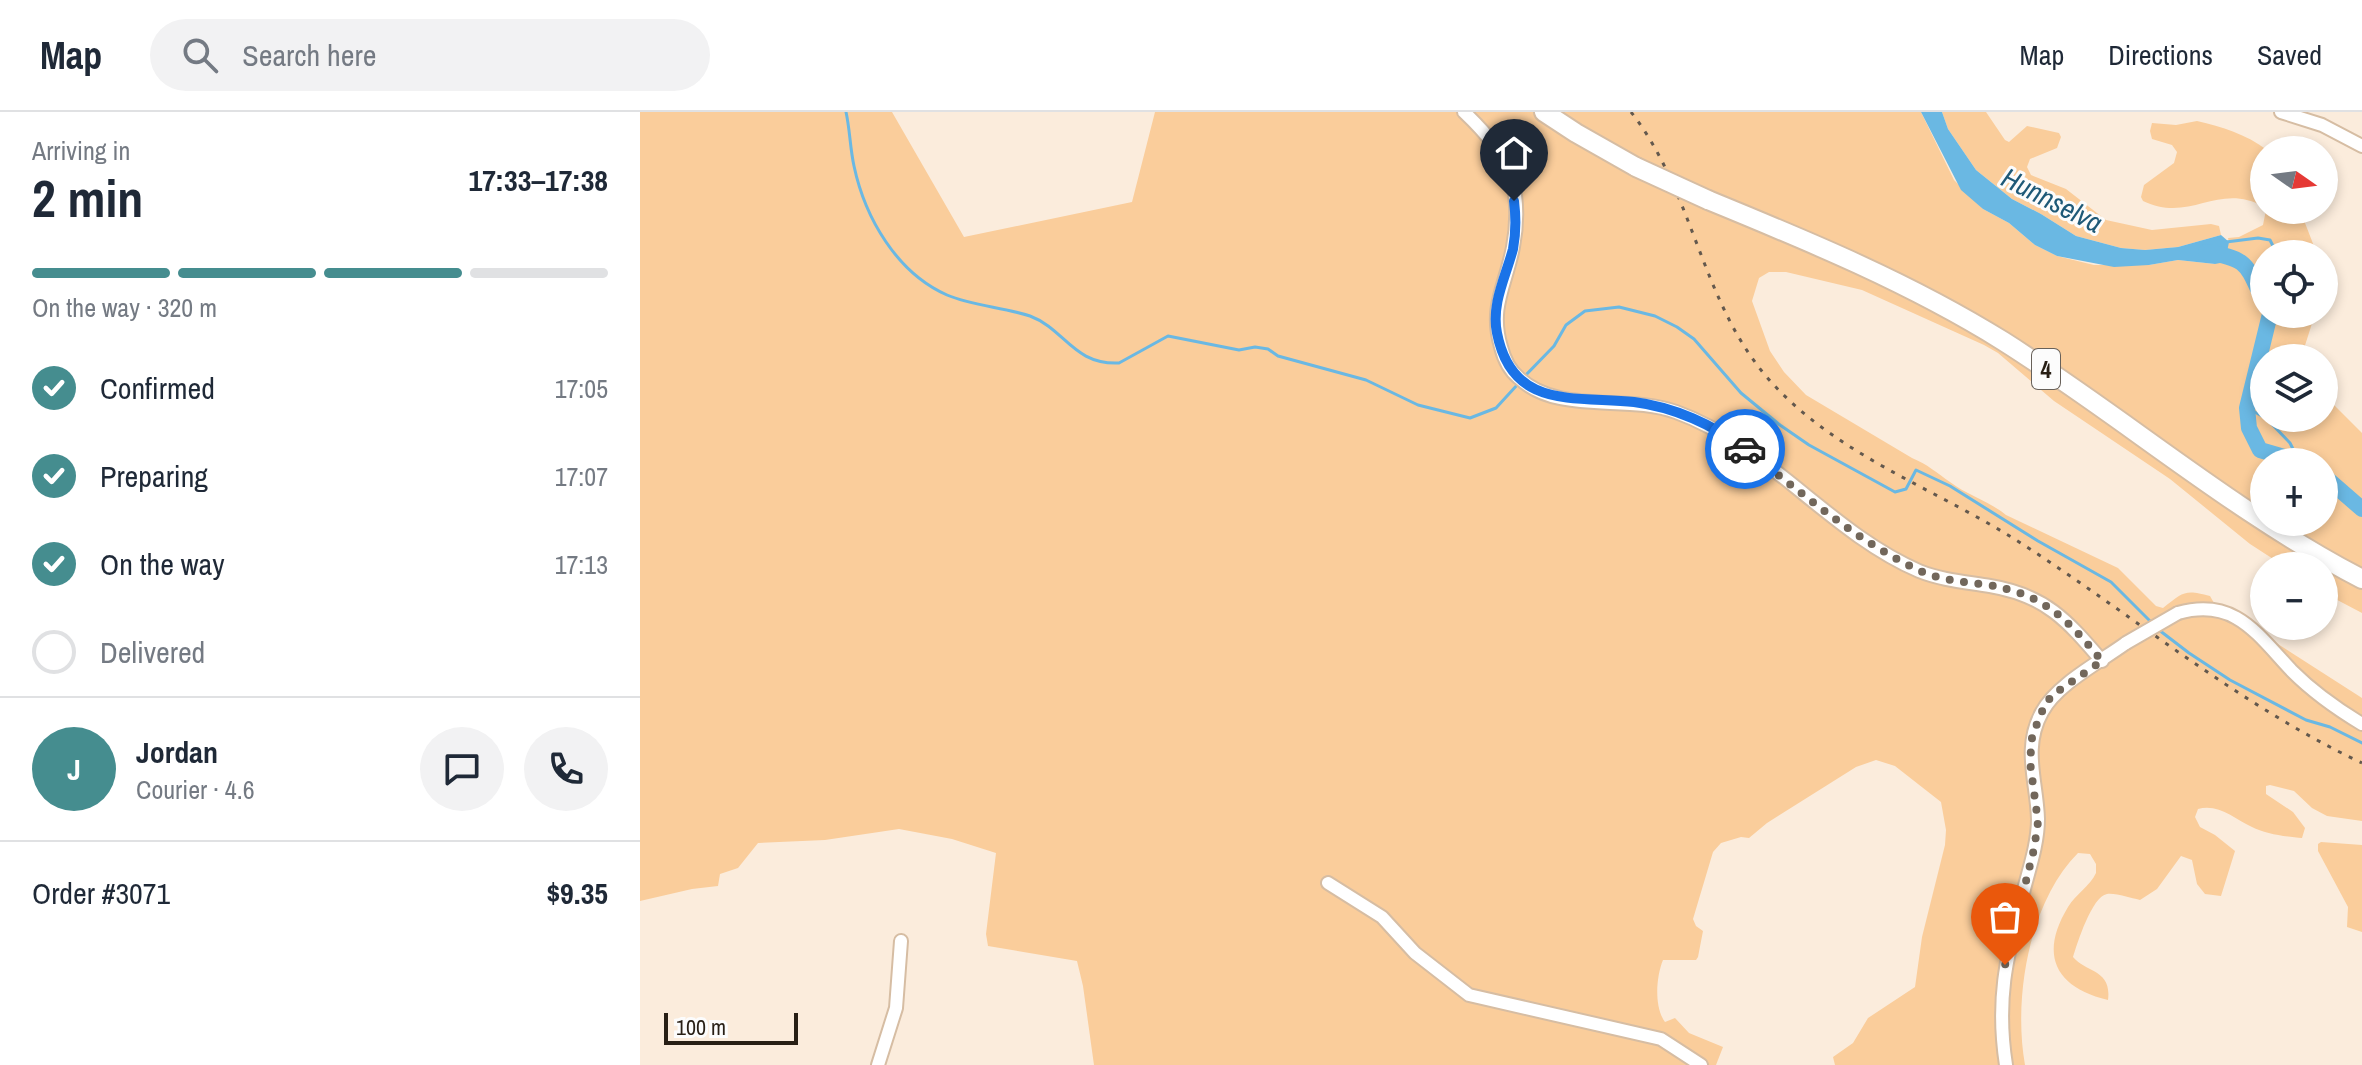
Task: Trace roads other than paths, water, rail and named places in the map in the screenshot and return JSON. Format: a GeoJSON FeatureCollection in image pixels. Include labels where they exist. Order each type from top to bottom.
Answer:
{"type":"FeatureCollection","features":[{"type":"Feature","properties":{"kind":"highway","name":"4"},"geometry":{"type":"LineString","coordinates":[[1544,112],[1635,161],[1855,263],[1975,324],[2087,397],[2264,523],[2362,579]]}},
{"type":"Feature","properties":{"kind":"highway","name":"4"},"geometry":{"type":"LineString","coordinates":[[1559,112],[1635,161]]}},
{"type":"Feature","properties":{"kind":"highway","name":"4"},"geometry":{"type":"LineString","coordinates":[[1705,194],[1880,265],[1990,322],[2250,503]]}},
{"type":"Feature","properties":{"kind":"highway"},"geometry":{"type":"LineString","coordinates":[[2302,536],[2362,570]]}},
{"type":"Feature","properties":{"kind":"street"},"geometry":{"type":"LineString","coordinates":[[1464,112],[1485,132],[1502,156],[1512,182],[1516,219],[1513,248],[1498,297],[1496,330],[1505,361],[1519,379],[1543,393],[1562,399],[1634,402],[1674,411],[1724,434],[1851,530],[1899,561],[1942,578],[1994,586],[2043,602],[2068,621],[2102,661]]}},
{"type":"Feature","properties":{"kind":"street"},"geometry":{"type":"LineString","coordinates":[[2281,112],[2322,125],[2362,146]]}},
{"type":"Feature","properties":{"kind":"street"},"geometry":{"type":"LineString","coordinates":[[2006,1065],[2001,1029],[2002,982],[2038,822],[2030,762],[2032,738],[2051,696],[2126,643],[2178,613],[2213,608],[2239,618],[2294,673],[2337,709],[2362,724]]}},
{"type":"Feature","properties":{"kind":"street"},"geometry":{"type":"LineString","coordinates":[[1328,883],[1382,917],[1415,953],[1469,995],[1661,1039],[1701,1065]]}},
{"type":"Feature","properties":{"kind":"street"},"geometry":{"type":"LineString","coordinates":[[878,1065],[896,1008],[901,941]]}},
{"type":"Feature","properties":{"kind":"water"},"geometry":{"type":"Polygon","coordinates":[[[1921,112],[1942,112],[1948,129],[1976,170],[2012,199],[2076,236],[2121,248],[2145,250],[2178,247],[2221,235],[2229,242],[2225,262],[2215,264],[2178,260],[2114,267],[2057,256],[2035,245],[1961,190],[1921,112]]]}},
{"type":"Feature","properties":{"kind":"waterway"},"geometry":{"type":"LineString","coordinates":[[846,112],[854,166],[866,205],[886,242],[913,273],[957,299],[1030,316],[1091,358],[1119,363],[1168,336],[1239,350],[1255,347],[1268,349],[1278,356],[1366,380],[1418,405],[1470,418],[1496,408],[1518,384]]}},
{"type":"Feature","properties":{"kind":"waterway","name":"Hunnselva"},"geometry":{"type":"LineString","coordinates":[[2226,242],[2258,238],[2270,240]]}},
{"type":"Feature","properties":{"kind":"waterway","name":"Hunnselva"},"geometry":{"type":"LineString","coordinates":[[2206,252],[2231,257],[2250,273]]}},
{"type":"Feature","properties":{"kind":"waterway"},"geometry":{"type":"LineString","coordinates":[[1523,378],[1554,346],[1566,325],[1585,311],[1619,307],[1655,316],[1694,339],[1741,393],[1809,445],[1895,492],[1906,489],[1916,470],[1950,486],[2111,582],[2154,625]]}},
{"type":"Feature","properties":{"kind":"waterway","name":"Hunnselva"},"geometry":{"type":"LineString","coordinates":[[2259,448],[2249,428],[2247,408],[2267,328]]}},
{"type":"Feature","properties":{"kind":"waterway"},"geometry":{"type":"LineString","coordinates":[[2279,432],[2292,448]]}},
{"type":"Feature","properties":{"kind":"waterway","name":"Hunnselva"},"geometry":{"type":"LineString","coordinates":[[2338,488],[2362,509]]}},
{"type":"Feature","properties":{"kind":"waterway"},"geometry":{"type":"LineString","coordinates":[[2159,630],[2230,680],[2306,720],[2330,727],[2362,743]]}},
{"type":"Feature","properties":{"kind":"railway"},"geometry":{"type":"LineString","coordinates":[[1631,112],[1669,175],[1710,278],[1743,345],[1765,375],[1791,402],[1851,448],[2016,540],[2228,686],[2316,740],[2362,763]]}}]}
